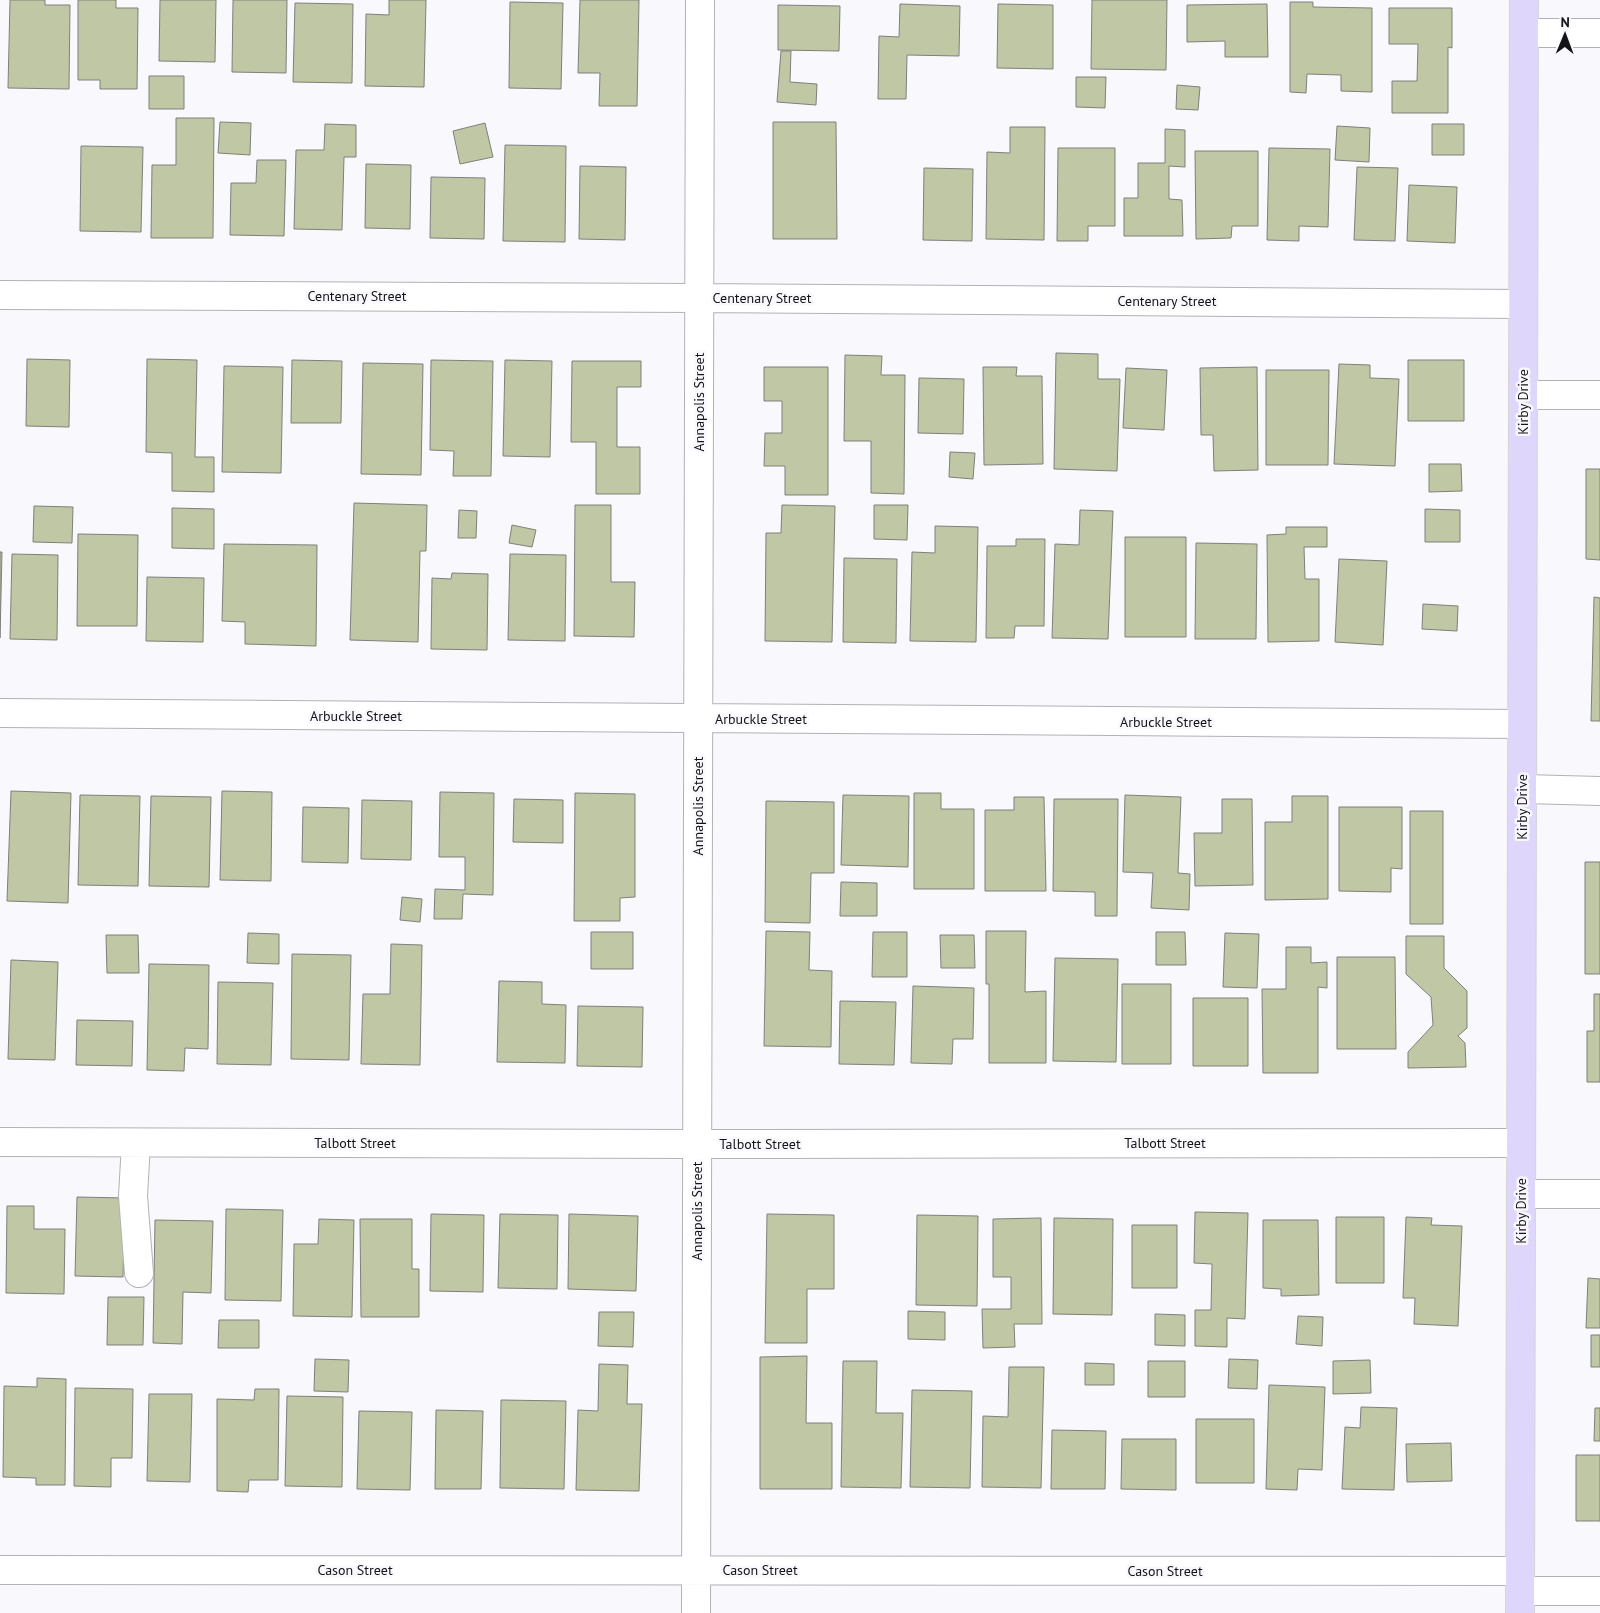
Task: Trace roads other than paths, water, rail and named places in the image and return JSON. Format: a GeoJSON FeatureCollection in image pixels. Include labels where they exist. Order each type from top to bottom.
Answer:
{"type":"FeatureCollection","features":[{"type":"Feature","properties":{"kind":"main road","name":"Kirby Drive"},"geometry":{"type":"LineString","coordinates":[[1520,1592],[1524,0]]}},
{"type":"Feature","properties":{"kind":"street","name":"Annapolis Street"},"geometry":{"type":"LineString","coordinates":[[696,1613],[700,0]]}},
{"type":"Feature","properties":{"kind":"street"},"geometry":{"type":"LineString","coordinates":[[1524,33],[1600,33]]}},
{"type":"Feature","properties":{"kind":"street","name":"Centenary Street"},"geometry":{"type":"LineString","coordinates":[[0,295],[1523,304]]}},
{"type":"Feature","properties":{"kind":"street"},"geometry":{"type":"LineString","coordinates":[[1523,395],[1600,395]]}},
{"type":"Feature","properties":{"kind":"street","name":"Arbuckle Street"},"geometry":{"type":"LineString","coordinates":[[0,713],[1522,724]]}},
{"type":"Feature","properties":{"kind":"street"},"geometry":{"type":"LineString","coordinates":[[1522,790],[1600,790]]}},
{"type":"Feature","properties":{"kind":"street","name":"Talbott Street"},"geometry":{"type":"LineString","coordinates":[[0,1142],[697,1144],[1521,1143]]}},
{"type":"Feature","properties":{"kind":"street"},"geometry":{"type":"LineString","coordinates":[[136,1143],[133,1196],[139,1273]]}},
{"type":"Feature","properties":{"kind":"street"},"geometry":{"type":"LineString","coordinates":[[1521,1194],[1600,1194]]}},
{"type":"Feature","properties":{"kind":"street","name":"Cason Street"},"geometry":{"type":"LineString","coordinates":[[0,1570],[696,1570],[1520,1592],[1600,1591]]}}]}
